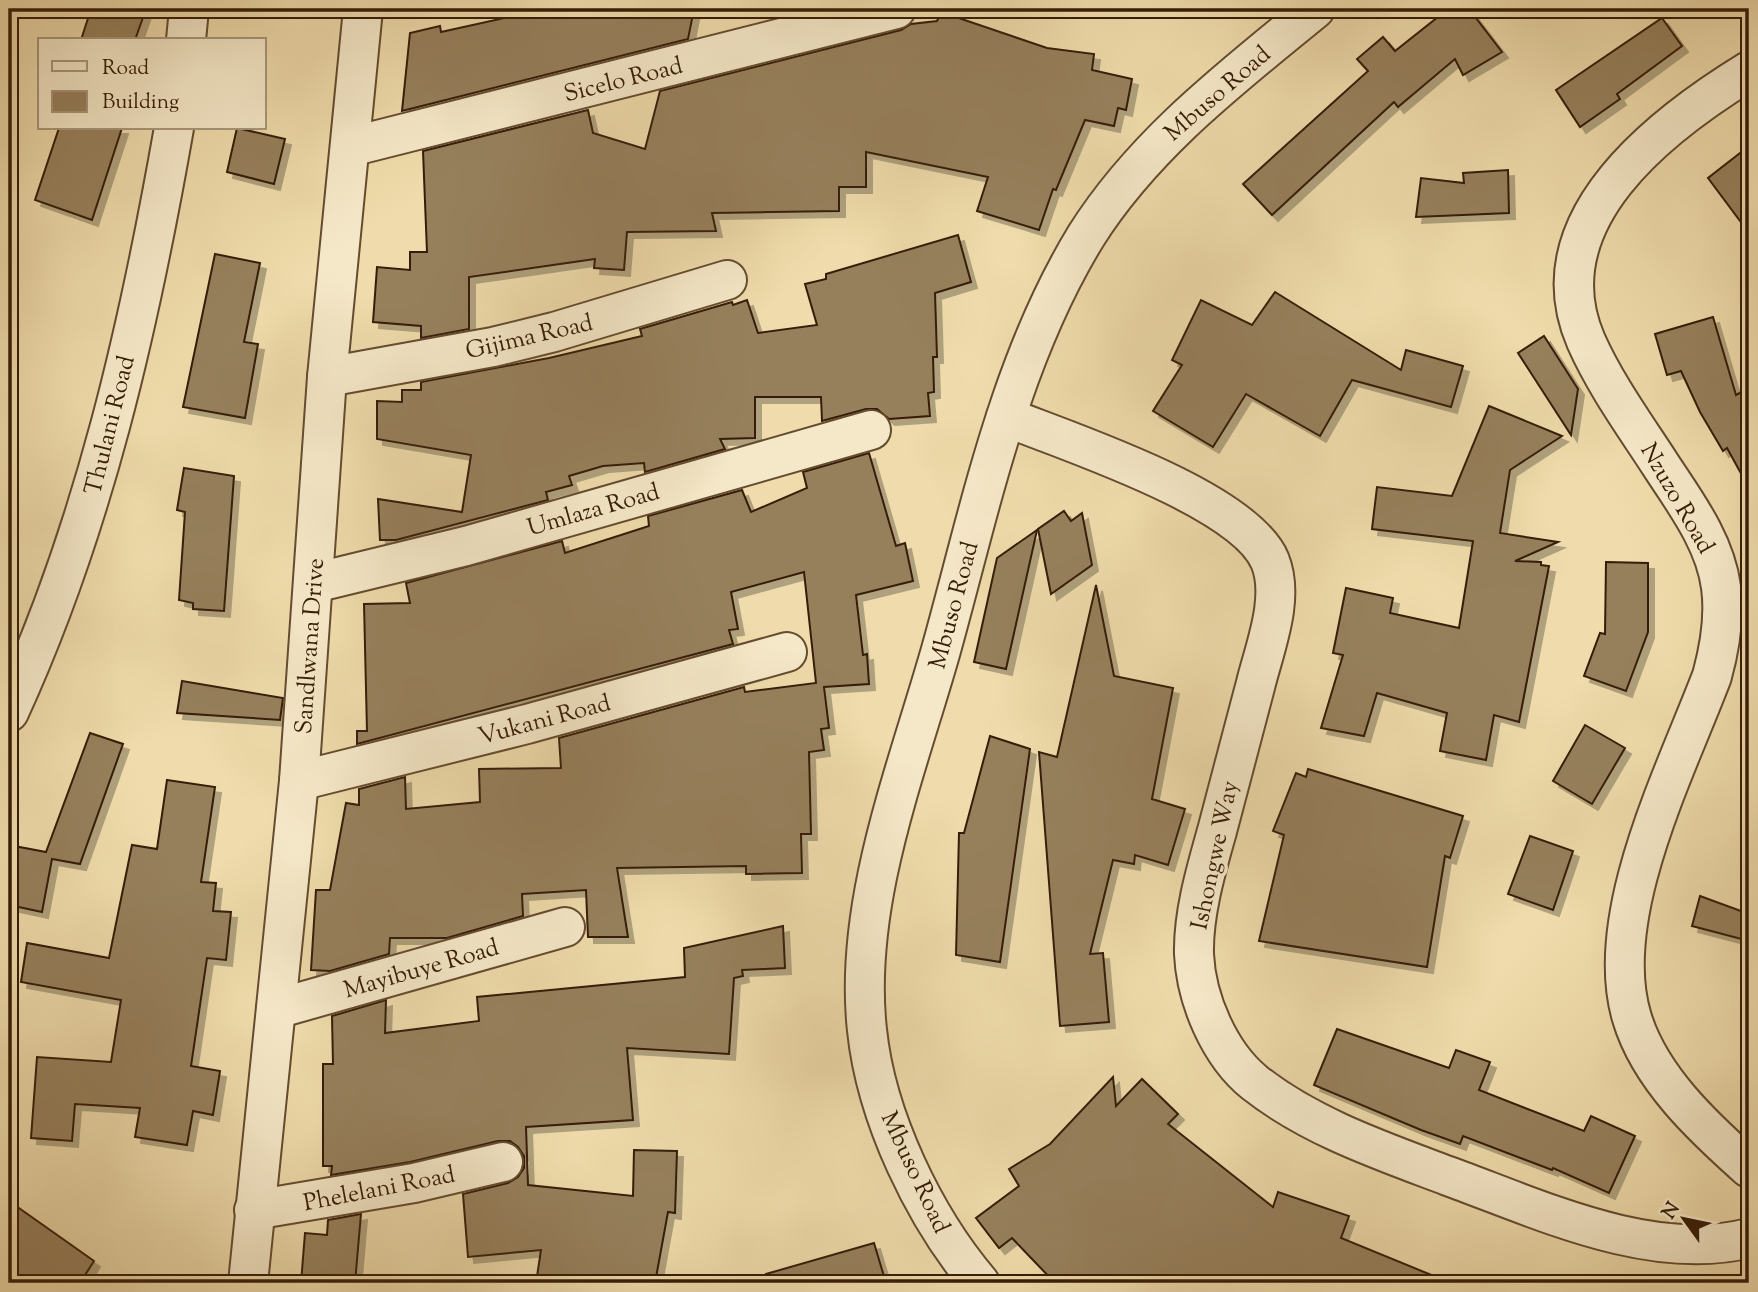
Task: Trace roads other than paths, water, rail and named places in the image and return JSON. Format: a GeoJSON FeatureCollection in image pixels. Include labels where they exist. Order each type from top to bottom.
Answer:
{"type":"FeatureCollection","features":[{"type":"Feature","properties":{"kind":"street"},"geometry":{"type":"LineString","coordinates":[[186,38],[189,9]]}},
{"type":"Feature","properties":{"kind":"street","name":"Sandlwana Drive"},"geometry":{"type":"LineString","coordinates":[[248,1283],[299,781],[327,377],[363,9]]}},
{"type":"Feature","properties":{"kind":"street","name":"Sicelo Road"},"geometry":{"type":"LineString","coordinates":[[351,146],[895,9]]}},
{"type":"Feature","properties":{"kind":"street","name":"Mbuso Road"},"geometry":{"type":"LineString","coordinates":[[980,1283],[938,1227],[909,1168],[884,1104],[867,1030],[866,967],[869,916],[886,840],[1006,417],[1052,302],[1087,235],[1116,193],[1154,148],[1199,105],[1315,9]]}},
{"type":"Feature","properties":{"kind":"street","name":"Nzuzo Road"},"geometry":{"type":"LineString","coordinates":[[1749,71],[1708,96],[1619,174],[1597,203],[1585,228],[1573,283],[1585,340],[1610,386],[1701,529],[1714,559],[1721,586],[1720,645],[1712,676],[1642,859],[1632,902],[1625,983],[1632,1018],[1645,1049],[1678,1096],[1718,1141],[1749,1168]]}},
{"type":"Feature","properties":{"kind":"street","name":"Thulani Road"},"geometry":{"type":"LineString","coordinates":[[9,712],[48,622],[85,520],[151,248],[174,130]]}},
{"type":"Feature","properties":{"kind":"street","name":"Gijima Road"},"geometry":{"type":"LineString","coordinates":[[327,377],[542,335],[727,280]]}},
{"type":"Feature","properties":{"kind":"street","name":"Ishongwe Way"},"geometry":{"type":"LineString","coordinates":[[1006,417],[1109,458],[1203,502],[1249,531],[1271,563],[1275,582],[1268,635],[1208,863],[1194,953],[1206,1008],[1218,1037],[1234,1062],[1270,1094],[1369,1146],[1558,1217],[1678,1245],[1704,1247],[1749,1238]]}},
{"type":"Feature","properties":{"kind":"street","name":"Umlaza Road"},"geometry":{"type":"LineString","coordinates":[[314,583],[466,547],[871,430]]}},
{"type":"Feature","properties":{"kind":"street","name":"Vukani Road"},"geometry":{"type":"LineString","coordinates":[[299,781],[527,724],[787,652]]}},
{"type":"Feature","properties":{"kind":"street","name":"Mayibuye Road"},"geometry":{"type":"LineString","coordinates":[[276,1009],[565,928]]}},
{"type":"Feature","properties":{"kind":"street","name":"Phelelani Road"},"geometry":{"type":"LineString","coordinates":[[254,1210],[414,1183],[503,1162]]}}]}
